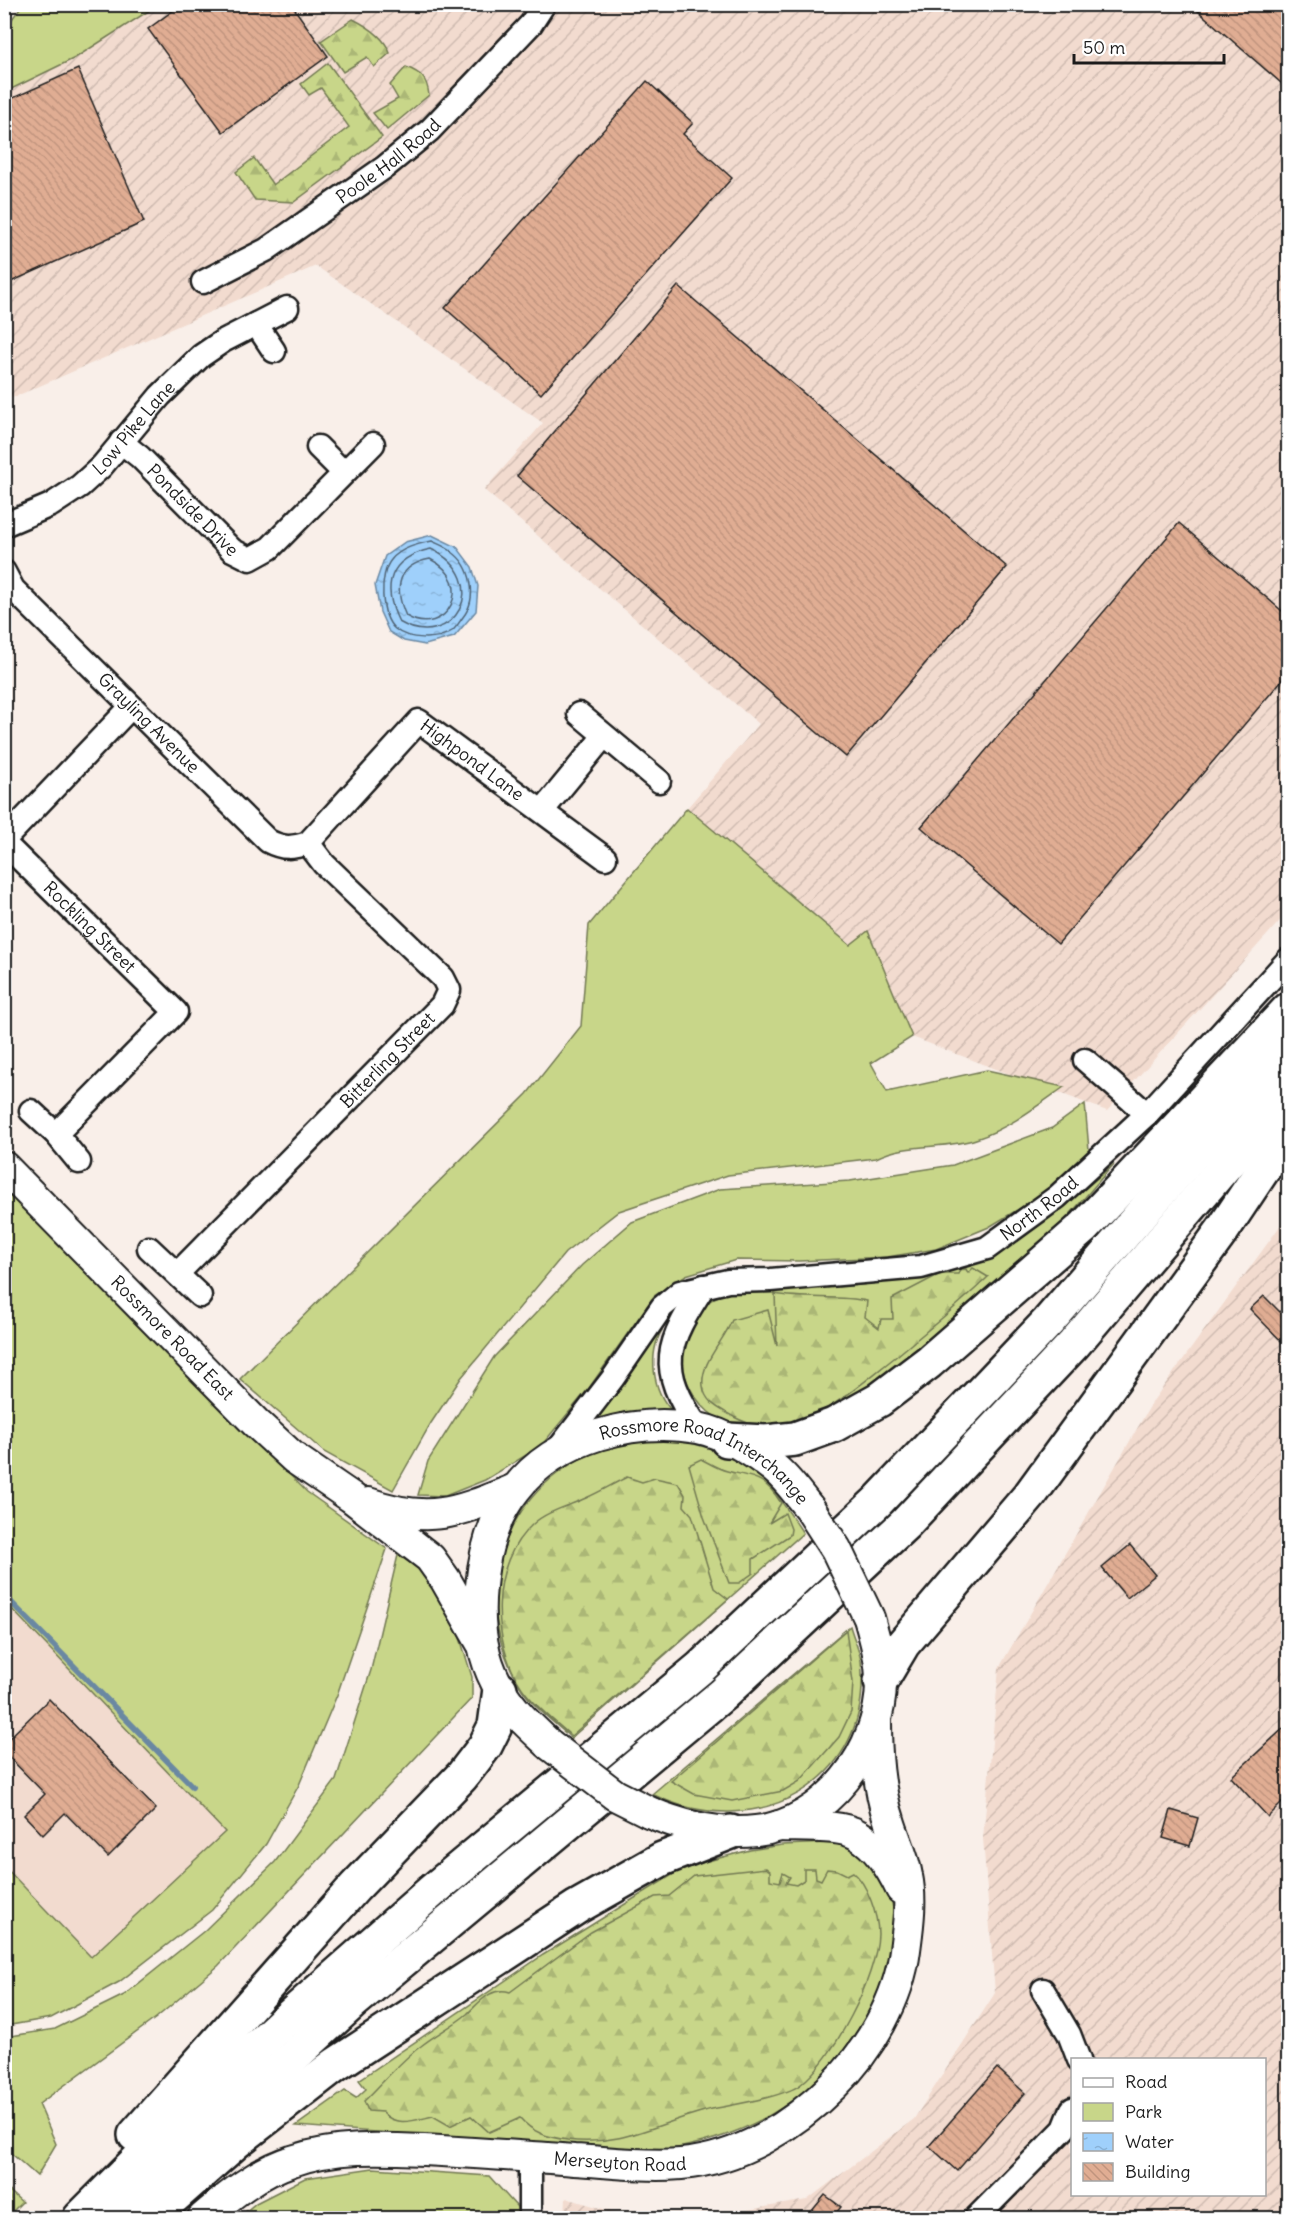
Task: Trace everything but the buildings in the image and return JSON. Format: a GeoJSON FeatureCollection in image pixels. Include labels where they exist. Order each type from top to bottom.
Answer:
{"type":"FeatureCollection","features":[{"type":"Feature","properties":{"kind":"highway"},"geometry":{"type":"LineString","coordinates":[[713,1434],[766,1442],[795,1439],[834,1425],[879,1400],[929,1362],[1084,1227],[1288,1010]]}},
{"type":"Feature","properties":{"kind":"highway"},"geometry":{"type":"LineString","coordinates":[[63,2218],[86,2205],[281,2024],[432,1891],[700,1668],[877,1502],[1048,1322],[1288,1044]]}},
{"type":"Feature","properties":{"kind":"highway"},"geometry":{"type":"LineString","coordinates":[[124,2218],[190,2151],[353,2002],[722,1695],[905,1524],[1074,1344],[1288,1092]]}},
{"type":"Feature","properties":{"kind":"highway"},"geometry":{"type":"LineString","coordinates":[[881,1681],[903,1644],[1030,1495],[1221,1231],[1288,1132]]}},
{"type":"Feature","properties":{"kind":"highway"},"geometry":{"type":"LineString","coordinates":[[86,2205],[355,1887],[462,1776],[485,1746],[495,1726],[500,1689]]}},
{"type":"Feature","properties":{"kind":"highway"},"geometry":{"type":"LineString","coordinates":[[150,2218],[237,2141],[335,2065],[577,1907],[663,1859],[731,1833]]}},
{"type":"Feature","properties":{"kind":"main road","name":"Rossmore Road East"},"geometry":{"type":"LineString","coordinates":[[4,1167],[256,1423],[294,1458],[365,1505],[417,1546],[445,1579],[481,1642]]}},
{"type":"Feature","properties":{"kind":"main road","name":"Rossmore Road Interchange"},"geometry":{"type":"LineString","coordinates":[[626,1428],[713,1434],[776,1469],[810,1509],[836,1549],[869,1618],[878,1647],[881,1681],[876,1720],[866,1748],[853,1771],[825,1799],[792,1820],[759,1831],[731,1833],[699,1830],[649,1812],[615,1795],[550,1745],[515,1713],[500,1689],[481,1642],[480,1596],[483,1562],[492,1532],[515,1489],[553,1455],[599,1434],[626,1428]]}},
{"type":"Feature","properties":{"kind":"main road","name":"Rossmore Road East"},"geometry":{"type":"LineString","coordinates":[[365,1505],[427,1516],[465,1509],[515,1489]]}},
{"type":"Feature","properties":{"kind":"main road","name":"Merseyton Road"},"geometry":{"type":"LineString","coordinates":[[203,2218],[225,2199],[263,2173],[293,2160],[334,2151],[380,2148],[682,2164],[724,2155],[771,2136],[808,2111],[849,2071],[869,2041],[892,1998],[905,1953],[909,1905],[907,1876],[888,1818],[880,1782],[876,1720]]}},
{"type":"Feature","properties":{"kind":"main road"},"geometry":{"type":"LineString","coordinates":[[775,1826],[827,1828],[857,1833],[894,1874],[909,1905]]}},
{"type":"Feature","properties":{"kind":"street","name":"Poole Hall Road"},"geometry":{"type":"LineString","coordinates":[[203,282],[266,250],[394,160],[453,107],[531,24],[544,4]]}},
{"type":"Feature","properties":{"kind":"street","name":"Low Pike Lane"},"geometry":{"type":"LineString","coordinates":[[4,525],[51,504],[80,486],[160,396],[201,356],[223,340],[287,308]]}},
{"type":"Feature","properties":{"kind":"street"},"geometry":{"type":"LineString","coordinates":[[256,324],[274,351]]}},
{"type":"Feature","properties":{"kind":"street","name":"Pondside Drive"},"geometry":{"type":"LineString","coordinates":[[121,442],[140,457],[231,550],[250,560],[270,548],[343,471],[373,444]]}},
{"type":"Feature","properties":{"kind":"street"},"geometry":{"type":"LineString","coordinates":[[318,447],[343,471]]}},
{"type":"Feature","properties":{"kind":"street","name":"Grayling Avenue"},"geometry":{"type":"LineString","coordinates":[[4,572],[13,589],[268,842],[279,847],[294,848],[308,843]]}},
{"type":"Feature","properties":{"kind":"street"},"geometry":{"type":"LineString","coordinates":[[4,841],[131,707]]}},
{"type":"Feature","properties":{"kind":"street"},"geometry":{"type":"LineString","coordinates":[[579,714],[659,781]]}},
{"type":"Feature","properties":{"kind":"street","name":"Highpond Lane"},"geometry":{"type":"LineString","coordinates":[[308,843],[419,721],[543,810],[605,858]]}},
{"type":"Feature","properties":{"kind":"street","name":"Highpond Lane"},"geometry":{"type":"LineString","coordinates":[[543,810],[603,736]]}},
{"type":"Feature","properties":{"kind":"street","name":"Rockling Street"},"geometry":{"type":"LineString","coordinates":[[4,841],[176,1012],[56,1134]]}},
{"type":"Feature","properties":{"kind":"street","name":"Bitterling Street"},"geometry":{"type":"LineString","coordinates":[[177,1274],[442,1005],[448,990],[443,978],[324,864],[308,843]]}},
{"type":"Feature","properties":{"kind":"street","name":"North Road"},"geometry":{"type":"LineString","coordinates":[[553,1455],[613,1378],[662,1307],[680,1292],[728,1281],[771,1280],[921,1267],[987,1248],[1057,1197],[1147,1114],[1288,960]]}},
{"type":"Feature","properties":{"kind":"street"},"geometry":{"type":"LineString","coordinates":[[1085,1060],[1147,1114]]}},
{"type":"Feature","properties":{"kind":"street"},"geometry":{"type":"LineString","coordinates":[[31,1111],[56,1134],[79,1162]]}},
{"type":"Feature","properties":{"kind":"street"},"geometry":{"type":"LineString","coordinates":[[149,1248],[200,1296]]}},
{"type":"Feature","properties":{"kind":"street"},"geometry":{"type":"LineString","coordinates":[[704,1286],[675,1331],[672,1343],[674,1382],[713,1434]]}},
{"type":"Feature","properties":{"kind":"street"},"geometry":{"type":"LineString","coordinates":[[1043,1990],[1069,2034],[1078,2058]]}},
{"type":"Feature","properties":{"kind":"street"},"geometry":{"type":"LineString","coordinates":[[976,2218],[1064,2129],[1071,2112]]}},
{"type":"Feature","properties":{"kind":"street"},"geometry":{"type":"LineString","coordinates":[[530,2157],[530,2218]]}},
{"type":"Feature","properties":{"kind":"shaded area"},"geometry":{"type":"Polygon","coordinates":[[[158,5],[1288,5],[1288,912],[1107,1111],[912,1037],[851,945],[687,808],[759,724],[484,490],[543,423],[316,266],[5,401],[5,92],[75,58],[158,5]]]}},
{"type":"Feature","properties":{"kind":"shaded area"},"geometry":{"type":"Polygon","coordinates":[[[1288,1215],[1288,2218],[701,2218],[807,2200],[914,2119],[995,1993],[983,1838],[999,1668],[1153,1401],[1288,1215]]]}},
{"type":"Feature","properties":{"kind":"shaded area"},"geometry":{"type":"Polygon","coordinates":[[[4,1602],[225,1832],[91,1957],[5,1867],[4,1602]]]}},
{"type":"Feature","properties":{"kind":"shaded area"},"geometry":{"type":"Polygon","coordinates":[[[566,2198],[635,2218],[565,2218],[566,2198]]]}},
{"type":"Feature","properties":{"kind":"green space"},"geometry":{"type":"Polygon","coordinates":[[[22,5],[158,5],[75,58],[5,92],[5,29],[22,5]]]}},
{"type":"Feature","properties":{"kind":"green space"},"geometry":{"type":"Polygon","coordinates":[[[353,19],[380,37],[390,53],[374,67],[367,57],[343,72],[321,41],[353,19]]]}},
{"type":"Feature","properties":{"kind":"green space"},"geometry":{"type":"Polygon","coordinates":[[[328,63],[382,137],[294,202],[255,200],[236,172],[254,158],[273,185],[349,127],[321,88],[309,95],[301,84],[328,63]]]}},
{"type":"Feature","properties":{"kind":"green space"},"geometry":{"type":"Polygon","coordinates":[[[406,67],[422,77],[427,84],[429,95],[387,130],[373,113],[398,99],[390,85],[406,67]]]}},
{"type":"Feature","properties":{"kind":"green space"},"geometry":{"type":"Polygon","coordinates":[[[687,808],[850,945],[868,931],[912,1037],[871,1063],[887,1092],[987,1070],[1064,1087],[1011,1123],[976,1139],[901,1150],[876,1158],[728,1175],[619,1211],[565,1253],[461,1378],[431,1423],[393,1490],[324,1452],[240,1379],[527,1094],[581,1026],[589,925],[687,808]]]}},
{"type":"Feature","properties":{"kind":"green space"},"geometry":{"type":"Polygon","coordinates":[[[1085,1104],[1089,1150],[1055,1187],[989,1227],[936,1249],[887,1257],[799,1261],[736,1260],[686,1275],[654,1296],[589,1388],[541,1446],[485,1480],[445,1496],[418,1495],[428,1461],[494,1357],[582,1265],[632,1222],[720,1189],[850,1181],[953,1165],[1052,1128],[1085,1104]]]}},
{"type":"Feature","properties":{"kind":"green space"},"geometry":{"type":"Polygon","coordinates":[[[1114,1164],[1037,1248],[929,1341],[840,1411],[819,1420],[744,1429],[725,1423],[708,1411],[695,1397],[686,1380],[682,1361],[683,1342],[689,1324],[702,1307],[715,1298],[730,1291],[880,1283],[952,1268],[987,1255],[1034,1229],[1114,1164]]]}},
{"type":"Feature","properties":{"kind":"green space"},"geometry":{"type":"Polygon","coordinates":[[[4,1189],[307,1492],[387,1549],[337,1695],[299,1785],[266,1844],[212,1910],[119,1982],[51,2018],[5,2026],[5,1867],[91,1957],[225,1832],[5,1602],[4,1189]]]}},
{"type":"Feature","properties":{"kind":"green space"},"geometry":{"type":"Polygon","coordinates":[[[973,1268],[988,1277],[898,1355],[846,1396],[803,1420],[773,1427],[759,1426],[740,1420],[719,1408],[710,1402],[704,1392],[705,1368],[732,1320],[768,1310],[777,1346],[775,1294],[867,1301],[865,1317],[879,1328],[881,1319],[893,1319],[892,1299],[940,1274],[958,1274],[961,1269],[966,1269],[968,1273],[973,1268]]]}},
{"type":"Feature","properties":{"kind":"green space"},"geometry":{"type":"Polygon","coordinates":[[[656,1324],[662,1330],[655,1350],[654,1372],[660,1393],[672,1411],[625,1412],[589,1423],[656,1324]]]}},
{"type":"Feature","properties":{"kind":"green space"},"geometry":{"type":"Polygon","coordinates":[[[673,1439],[719,1452],[751,1469],[776,1494],[803,1533],[571,1738],[525,1693],[503,1648],[495,1610],[497,1572],[507,1537],[526,1506],[551,1478],[584,1457],[623,1442],[673,1439]]]}},
{"type":"Feature","properties":{"kind":"green space"},"geometry":{"type":"Polygon","coordinates":[[[701,1459],[720,1469],[752,1477],[764,1483],[781,1503],[769,1523],[785,1513],[791,1529],[790,1535],[753,1559],[753,1573],[739,1583],[729,1583],[704,1517],[689,1465],[701,1459]]]}},
{"type":"Feature","properties":{"kind":"green space"},"geometry":{"type":"Polygon","coordinates":[[[627,1477],[642,1482],[655,1478],[678,1483],[685,1495],[684,1506],[692,1515],[714,1588],[728,1599],[571,1736],[533,1701],[522,1688],[512,1669],[504,1648],[500,1626],[499,1603],[502,1581],[508,1560],[519,1540],[539,1519],[627,1477]]]}},
{"type":"Feature","properties":{"kind":"green space"},"geometry":{"type":"Polygon","coordinates":[[[398,1555],[431,1576],[457,1628],[472,1677],[472,1698],[218,1966],[156,2018],[39,2104],[56,2144],[37,2176],[5,2148],[5,2037],[55,2029],[124,1995],[204,1931],[275,1862],[336,1780],[371,1670],[398,1555]]]}},
{"type":"Feature","properties":{"kind":"green space"},"geometry":{"type":"Polygon","coordinates":[[[850,1626],[861,1661],[860,1704],[849,1740],[828,1770],[800,1792],[767,1806],[730,1812],[691,1808],[652,1794],[850,1626]]]}},
{"type":"Feature","properties":{"kind":"green space"},"geometry":{"type":"Polygon","coordinates":[[[846,1630],[853,1682],[851,1712],[839,1737],[800,1781],[783,1791],[732,1801],[694,1794],[671,1781],[846,1630]]]}},
{"type":"Feature","properties":{"kind":"green space"},"geometry":{"type":"Polygon","coordinates":[[[829,1843],[848,1846],[861,1852],[882,1878],[892,1904],[894,1933],[889,1962],[879,1992],[864,2021],[827,2070],[789,2103],[753,2124],[693,2145],[650,2153],[296,2126],[345,2091],[356,2098],[366,2089],[359,2080],[543,1955],[685,1867],[750,1850],[782,1845],[829,1843]]]}},
{"type":"Feature","properties":{"kind":"green space"},"geometry":{"type":"Polygon","coordinates":[[[766,1868],[770,1871],[770,1880],[780,1882],[783,1873],[790,1877],[786,1883],[796,1885],[804,1880],[804,1869],[815,1869],[816,1878],[821,1880],[827,1869],[837,1870],[847,1875],[853,1872],[867,1891],[878,1926],[876,1951],[862,1993],[839,2037],[813,2073],[800,2085],[771,2096],[693,2114],[641,2132],[606,2140],[567,2140],[547,2136],[535,2131],[520,2118],[489,2132],[471,2116],[450,2126],[433,2116],[406,2122],[393,2120],[382,2112],[368,2111],[364,2101],[399,2065],[413,2052],[462,2018],[491,1993],[510,1992],[591,1932],[655,1897],[669,1896],[694,1876],[766,1868]]]}},
{"type":"Feature","properties":{"kind":"green space"},"geometry":{"type":"Polygon","coordinates":[[[373,2168],[489,2176],[517,2207],[518,2218],[238,2218],[256,2203],[305,2178],[373,2168]]]}},
{"type":"Feature","properties":{"kind":"green space"},"geometry":{"type":"Polygon","coordinates":[[[5,2187],[22,2202],[6,2218],[5,2218],[5,2187]]]}},
{"type":"Feature","properties":{"kind":"water"},"geometry":{"type":"Polygon","coordinates":[[[432,535],[457,547],[472,567],[478,586],[476,611],[454,637],[425,645],[404,641],[389,632],[380,612],[375,585],[385,556],[405,542],[432,535]]]}},
{"type":"Feature","properties":{"kind":"waterway"},"geometry":{"type":"LineString","coordinates":[[4,1595],[192,1786]]}}]}
